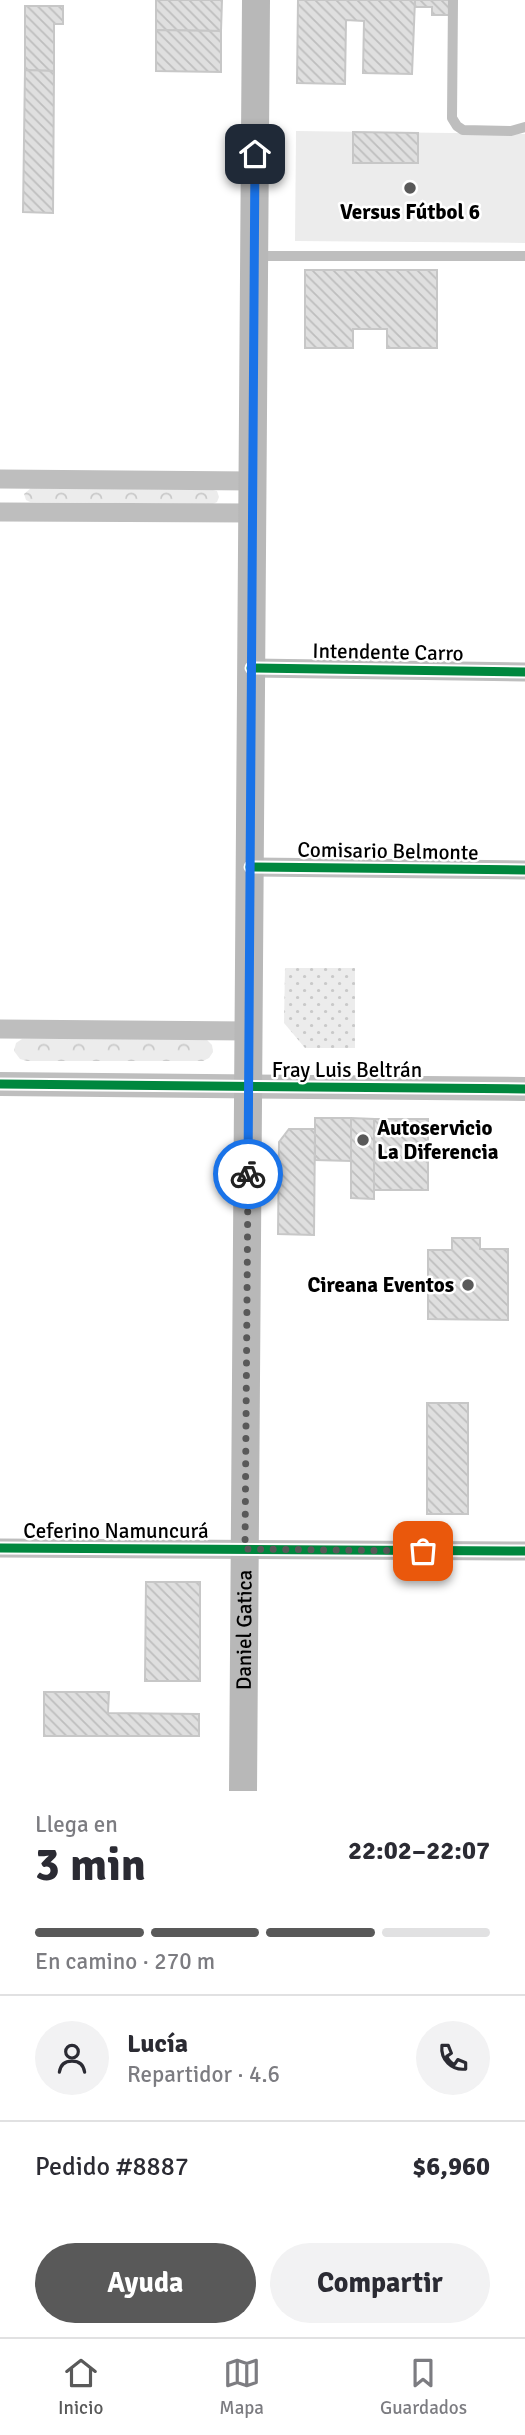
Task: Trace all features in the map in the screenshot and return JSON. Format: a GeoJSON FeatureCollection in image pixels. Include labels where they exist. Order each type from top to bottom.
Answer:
{"type":"FeatureCollection","features":[{"type":"Feature","properties":{"kind":"main road","name":"Daniel Gatica"},"geometry":{"type":"LineString","coordinates":[[243,1791],[256,0]]}},
{"type":"Feature","properties":{"kind":"street"},"geometry":{"type":"LineString","coordinates":[[0,479],[253,481]]}},
{"type":"Feature","properties":{"kind":"street"},"geometry":{"type":"LineString","coordinates":[[0,512],[253,513]]}},
{"type":"Feature","properties":{"kind":"street","name":"Intendente Carro"},"geometry":{"type":"LineString","coordinates":[[251,668],[525,672]]}},
{"type":"Feature","properties":{"kind":"street","name":"Comisario Belmonte"},"geometry":{"type":"LineString","coordinates":[[250,867],[525,870]]}},
{"type":"Feature","properties":{"kind":"street"},"geometry":{"type":"LineString","coordinates":[[0,1029],[248,1031]]}},
{"type":"Feature","properties":{"kind":"street","name":"Fray Luis Beltrán"},"geometry":{"type":"LineString","coordinates":[[0,1084],[525,1089]]}},
{"type":"Feature","properties":{"kind":"street","name":"Ceferino Namuncurá"},"geometry":{"type":"LineString","coordinates":[[0,1548],[525,1551]]}},
{"type":"Feature","properties":{"kind":"lane"},"geometry":{"type":"LineString","coordinates":[[453,0],[452,118],[463,130],[511,131],[525,127]]}},
{"type":"Feature","properties":{"kind":"lane"},"geometry":{"type":"LineString","coordinates":[[254,256],[525,256]]}},
{"type":"Feature","properties":{"kind":"green space","name":"Versus Fútbol 6"},"geometry":{"type":"Polygon","coordinates":[[[296,131],[525,134],[525,243],[295,241],[296,131]]]}},
{"type":"Feature","properties":{"kind":"green space"},"geometry":{"type":"Polygon","coordinates":[[[31,488],[213,490],[217,491],[219,497],[213,504],[30,502],[24,494],[31,488]]]}},
{"type":"Feature","properties":{"kind":"green space"},"geometry":{"type":"Polygon","coordinates":[[[285,968],[355,968],[355,1048],[305,1048],[284,1023],[285,968]]]}},
{"type":"Feature","properties":{"kind":"green space"},"geometry":{"type":"Polygon","coordinates":[[[22,1039],[206,1039],[212,1045],[213,1052],[203,1061],[27,1061],[20,1059],[14,1051],[16,1043],[22,1039]]]}},
{"type":"Feature","properties":{"kind":"building"},"geometry":{"type":"Polygon","coordinates":[[[156,0],[222,0],[221,31],[156,30],[156,0]]]}},
{"type":"Feature","properties":{"kind":"building"},"geometry":{"type":"Polygon","coordinates":[[[298,0],[415,0],[412,74],[363,73],[364,21],[346,20],[345,84],[297,83],[298,0]]]}},
{"type":"Feature","properties":{"kind":"building"},"geometry":{"type":"Polygon","coordinates":[[[415,0],[449,0],[449,15],[432,15],[432,7],[415,7],[415,0]]]}},
{"type":"Feature","properties":{"kind":"building"},"geometry":{"type":"Polygon","coordinates":[[[25,6],[63,6],[63,24],[54,24],[54,71],[25,70],[25,6]]]}},
{"type":"Feature","properties":{"kind":"building"},"geometry":{"type":"Polygon","coordinates":[[[156,30],[221,31],[221,72],[156,71],[156,30]]]}},
{"type":"Feature","properties":{"kind":"building"},"geometry":{"type":"Polygon","coordinates":[[[25,70],[54,71],[53,213],[23,212],[25,70]]]}},
{"type":"Feature","properties":{"kind":"building"},"geometry":{"type":"Polygon","coordinates":[[[353,132],[418,133],[418,163],[353,163],[353,132]]]}},
{"type":"Feature","properties":{"kind":"building"},"geometry":{"type":"Polygon","coordinates":[[[305,270],[437,270],[437,348],[387,348],[387,329],[353,329],[353,348],[305,348],[305,270]]]}},
{"type":"Feature","properties":{"kind":"building"},"geometry":{"type":"Polygon","coordinates":[[[315,1118],[351,1118],[351,1161],[315,1160],[315,1118]]]}},
{"type":"Feature","properties":{"kind":"building","name":"Autoservicio La Diferencia"},"geometry":{"type":"Polygon","coordinates":[[[351,1118],[374,1119],[374,1199],[351,1198],[351,1118]]]}},
{"type":"Feature","properties":{"kind":"building"},"geometry":{"type":"Polygon","coordinates":[[[374,1119],[428,1119],[428,1190],[374,1190],[374,1119]]]}},
{"type":"Feature","properties":{"kind":"building"},"geometry":{"type":"Polygon","coordinates":[[[289,1129],[315,1129],[314,1235],[278,1234],[279,1142],[289,1129]]]}},
{"type":"Feature","properties":{"kind":"building","name":"Cireana Eventos"},"geometry":{"type":"Polygon","coordinates":[[[452,1238],[480,1238],[480,1249],[508,1249],[508,1320],[428,1319],[428,1250],[452,1250],[452,1238]]]}},
{"type":"Feature","properties":{"kind":"building"},"geometry":{"type":"Polygon","coordinates":[[[427,1403],[468,1403],[468,1514],[427,1514],[427,1403]]]}},
{"type":"Feature","properties":{"kind":"building"},"geometry":{"type":"Polygon","coordinates":[[[146,1582],[200,1582],[200,1681],[145,1681],[146,1582]]]}},
{"type":"Feature","properties":{"kind":"building"},"geometry":{"type":"Polygon","coordinates":[[[44,1692],[109,1692],[108,1713],[199,1714],[199,1736],[44,1736],[44,1692]]]}},
{"type":"Feature","properties":{"kind":"cycle path"},"geometry":{"type":"LineString","coordinates":[[251,668],[525,672]]}},
{"type":"Feature","properties":{"kind":"cycle path"},"geometry":{"type":"LineString","coordinates":[[250,867],[525,870]]}},
{"type":"Feature","properties":{"kind":"cycle path"},"geometry":{"type":"LineString","coordinates":[[0,1084],[525,1089]]}},
{"type":"Feature","properties":{"kind":"cycle path"},"geometry":{"type":"LineString","coordinates":[[0,1548],[525,1551]]}},
{"type":"Feature","properties":{"kind":"way so far"},"geometry":{"type":"LineString","coordinates":[[248,1174],[245,1549],[423,1551]]}},
{"type":"Feature","properties":{"kind":"place","name":"Versus Fútbol 6"},"geometry":{"type":"Point","coordinates":[410,188]}},
{"type":"Feature","properties":{"kind":"place","name":"Autoservicio La Diferencia"},"geometry":{"type":"Point","coordinates":[363,1140]}},
{"type":"Feature","properties":{"kind":"place","name":"Cireana Eventos"},"geometry":{"type":"Point","coordinates":[468,1285]}},
{"type":"Feature","properties":{"kind":"route"},"geometry":{"type":"LineString","coordinates":[[248,1174],[255,154]]}}]}
